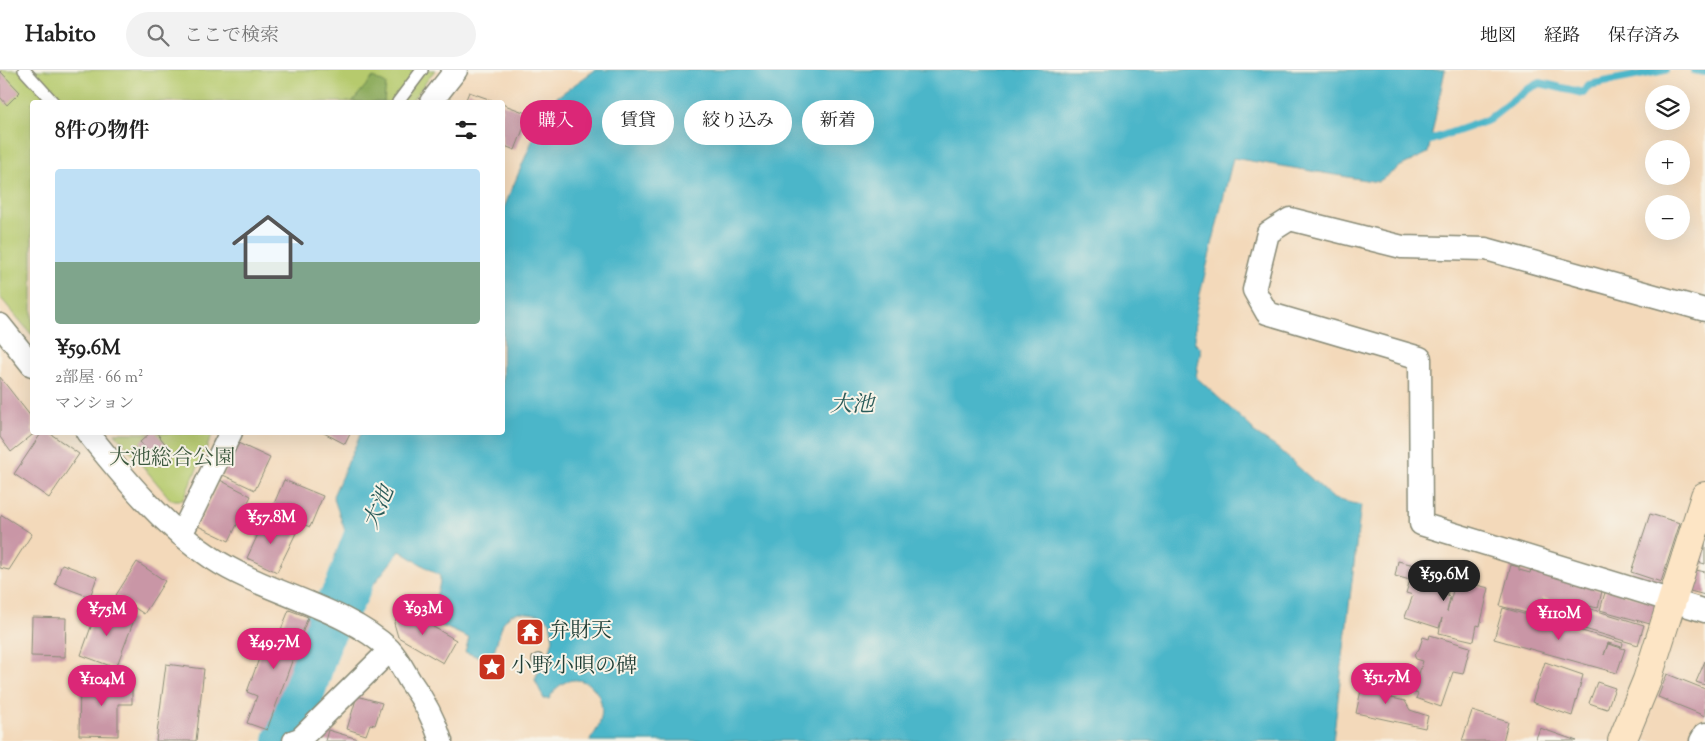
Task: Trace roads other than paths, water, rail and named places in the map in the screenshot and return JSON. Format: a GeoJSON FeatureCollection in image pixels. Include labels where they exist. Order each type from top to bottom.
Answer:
{"type":"FeatureCollection","features":[{"type":"Feature","properties":{"kind":"street"},"geometry":{"type":"LineString","coordinates":[[433,100],[456,70]]}},
{"type":"Feature","properties":{"kind":"street"},"geometry":{"type":"LineString","coordinates":[[1705,310],[1486,249],[1402,247],[1290,219],[1268,233],[1254,290],[1267,313],[1420,358],[1421,524],[1573,572],[1671,599],[1705,611]]}},
{"type":"Feature","properties":{"kind":"street"},"geometry":{"type":"LineString","coordinates":[[0,325],[30,362]]}},
{"type":"Feature","properties":{"kind":"street"},"geometry":{"type":"LineString","coordinates":[[89,435],[131,486],[181,535],[212,559],[255,581],[354,625],[390,650],[425,703],[441,741]]}},
{"type":"Feature","properties":{"kind":"street"},"geometry":{"type":"LineString","coordinates":[[181,535],[230,435]]}},
{"type":"Feature","properties":{"kind":"street"},"geometry":{"type":"LineString","coordinates":[[1622,741],[1647,680],[1705,496]]}},
{"type":"Feature","properties":{"kind":"street"},"geometry":{"type":"LineString","coordinates":[[297,740],[390,650]]}},
{"type":"Feature","properties":{"kind":"street"},"geometry":{"type":"LineString","coordinates":[[1701,741],[1705,734]]}},
{"type":"Feature","properties":{"kind":"lane"},"geometry":{"type":"LineString","coordinates":[[24,70],[51,100]]}},
{"type":"Feature","properties":{"kind":"lane"},"geometry":{"type":"LineString","coordinates":[[400,100],[422,70]]}},
{"type":"Feature","properties":{"kind":"water","name":"大池"},"geometry":{"type":"Polygon","coordinates":[[[595,70],[1445,70],[1428,153],[1401,166],[1378,182],[1233,158],[1196,311],[1195,343],[1201,349],[1196,377],[1253,429],[1253,432],[1276,447],[1334,499],[1361,505],[1333,741],[589,741],[599,725],[602,710],[599,697],[592,687],[582,681],[571,680],[559,686],[549,699],[544,699],[535,680],[537,674],[546,665],[553,639],[550,622],[543,615],[519,612],[510,615],[503,623],[493,654],[476,656],[465,652],[469,638],[422,617],[437,593],[440,576],[400,551],[361,600],[328,587],[335,556],[345,531],[333,496],[360,435],[505,435],[505,205],[530,145],[592,145],[592,100],[555,100],[595,70]]]}},
{"type":"Feature","properties":{"kind":"waterway"},"geometry":{"type":"LineString","coordinates":[[1422,143],[1488,120],[1526,90],[1540,83],[1583,93],[1589,85],[1665,70]]}},
{"type":"Feature","properties":{"kind":"waterway"},"geometry":{"type":"LineString","coordinates":[[1694,70],[1705,72]]}},
{"type":"Feature","properties":{"kind":"waterway","name":"大池"},"geometry":{"type":"LineString","coordinates":[[286,741],[320,637],[347,590],[367,535]]}},
{"type":"Feature","properties":{"kind":"place","name":"弁財天"},"geometry":{"type":"Point","coordinates":[530,632]}},
{"type":"Feature","properties":{"kind":"place","name":"小野小唄の碑"},"geometry":{"type":"Point","coordinates":[492,667]}},
{"type":"Feature","properties":{"kind":"park label","name":"大池総合公園"},"geometry":{"type":"Point","coordinates":[172,459]}}]}
